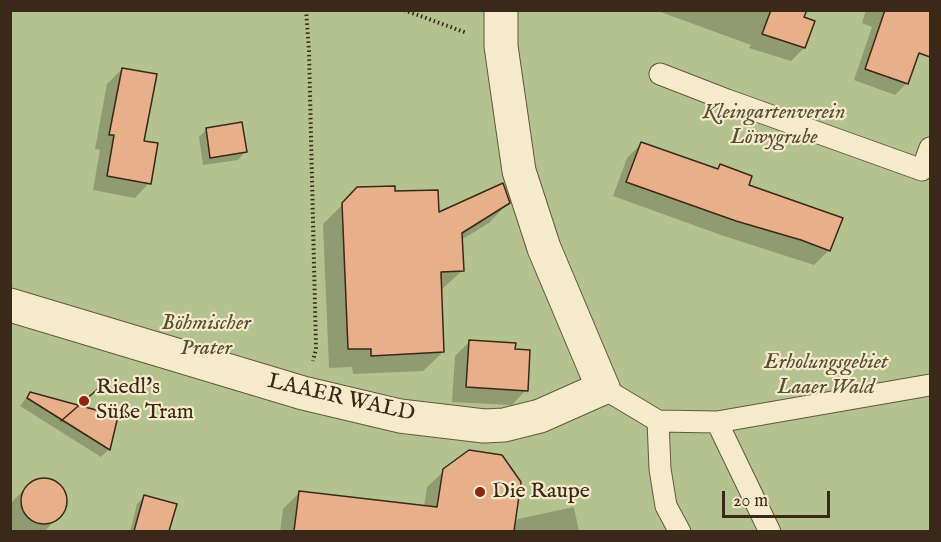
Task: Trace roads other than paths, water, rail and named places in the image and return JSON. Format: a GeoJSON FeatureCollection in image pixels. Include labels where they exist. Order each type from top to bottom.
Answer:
{"type":"FeatureCollection","features":[{"type":"Feature","properties":{"kind":"street"},"geometry":{"type":"LineString","coordinates":[[501,10],[501,46],[519,171],[544,248],[603,388]]}},
{"type":"Feature","properties":{"kind":"street","name":"LAAER WALD"},"geometry":{"type":"LineString","coordinates":[[11,308],[303,393],[400,416],[484,426],[504,425],[540,416],[603,388]]}},
{"type":"Feature","properties":{"kind":"lane"},"geometry":{"type":"LineString","coordinates":[[660,74],[922,170],[930,148]]}},
{"type":"Feature","properties":{"kind":"lane"},"geometry":{"type":"LineString","coordinates":[[603,388],[658,421],[717,422],[930,385]]}},
{"type":"Feature","properties":{"kind":"lane"},"geometry":{"type":"LineString","coordinates":[[658,421],[660,468],[666,506],[680,531]]}},
{"type":"Feature","properties":{"kind":"lane"},"geometry":{"type":"LineString","coordinates":[[717,422],[770,531]]}},
{"type":"Feature","properties":{"kind":"tram line"},"geometry":{"type":"LineString","coordinates":[[61,421],[107,381]]}},
{"type":"Feature","properties":{"kind":"place","name":"Riedl's Süße Tram"},"geometry":{"type":"Point","coordinates":[84,401]}},
{"type":"Feature","properties":{"kind":"place","name":"Die Raupe"},"geometry":{"type":"Point","coordinates":[480,492]}},
{"type":"Feature","properties":{"kind":"park label","name":"Kleingartenverein Löwygrube"},"geometry":{"type":"Point","coordinates":[774,126]}},
{"type":"Feature","properties":{"kind":"park label","name":"Böhmischer Prater"},"geometry":{"type":"Point","coordinates":[206,336]}},
{"type":"Feature","properties":{"kind":"park label","name":"Erholungsgebiet Laaer Wald"},"geometry":{"type":"Point","coordinates":[826,376]}}]}
